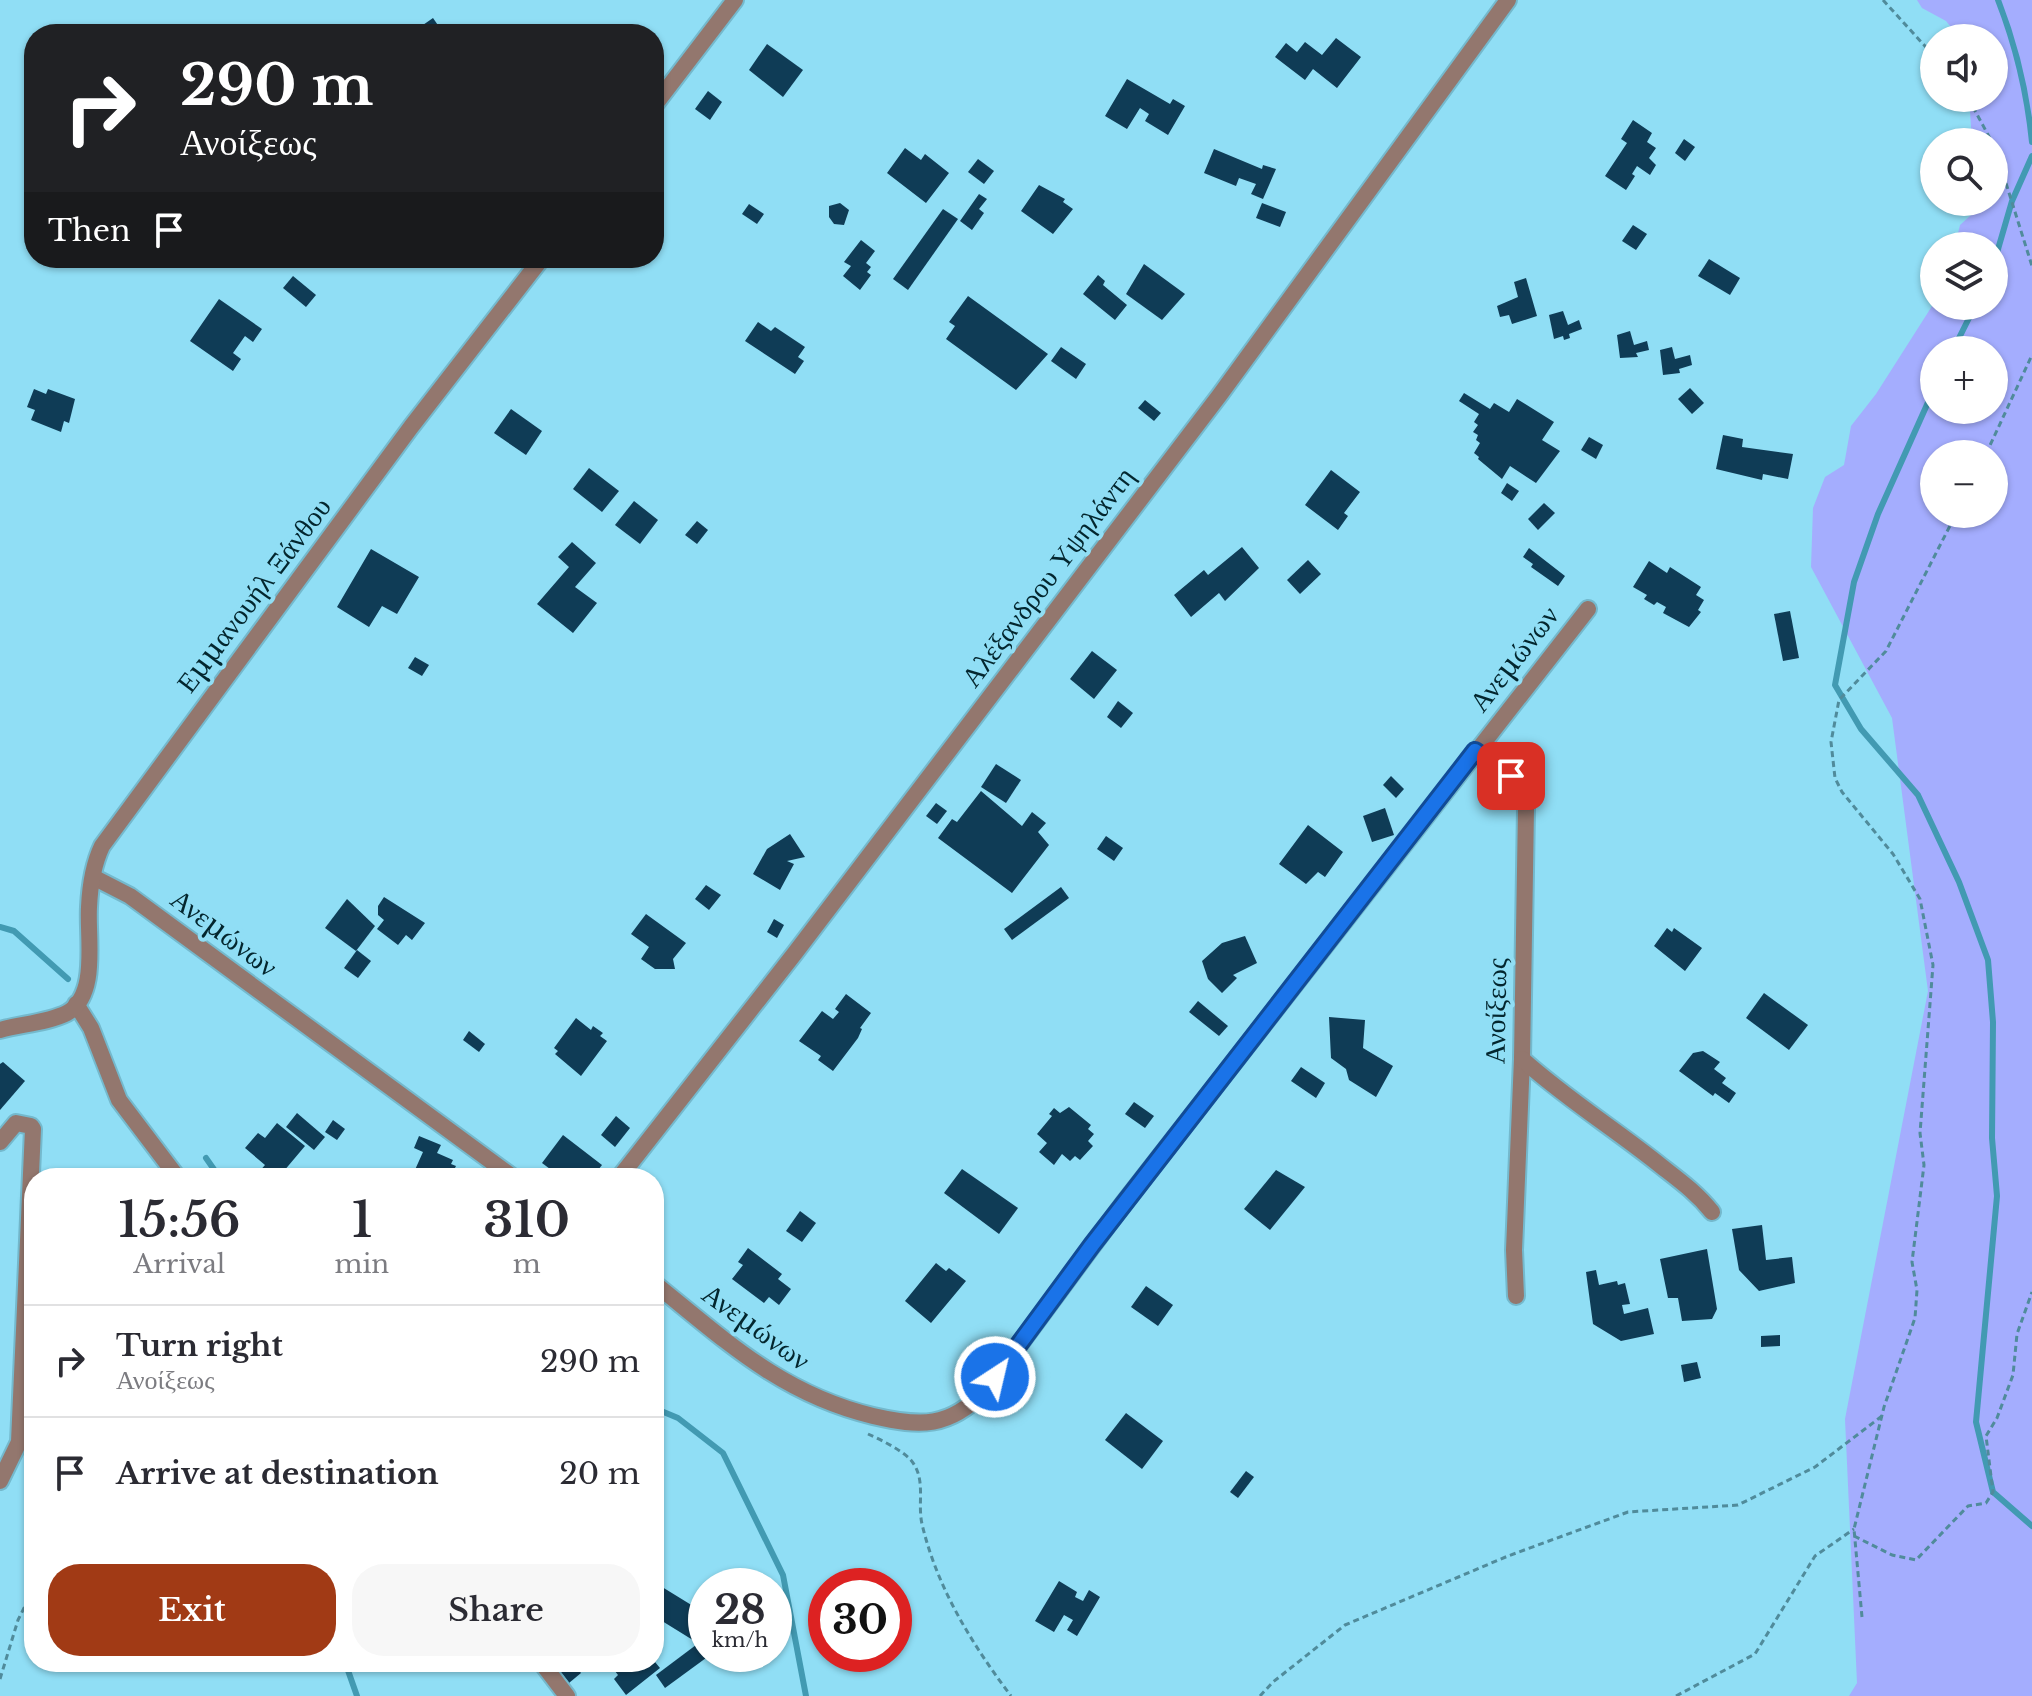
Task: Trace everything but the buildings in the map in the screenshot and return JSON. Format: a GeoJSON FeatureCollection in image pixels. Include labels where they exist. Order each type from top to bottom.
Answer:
{"type":"FeatureCollection","features":[{"type":"Feature","properties":{"kind":"street"},"geometry":{"type":"LineString","coordinates":[[664,93],[735,0]]}},
{"type":"Feature","properties":{"kind":"street","name":"Αλέξανδρου Υψηλάντη"},"geometry":{"type":"LineString","coordinates":[[627,1168],[795,953],[1219,396],[1508,0]]}},
{"type":"Feature","properties":{"kind":"street","name":"Εμμανουήλ Ξάνθου"},"geometry":{"type":"LineString","coordinates":[[80,999],[87,982],[93,877],[97,856],[108,838],[402,440],[534,268]]}},
{"type":"Feature","properties":{"kind":"street","name":"Ανεμώνων"},"geometry":{"type":"LineString","coordinates":[[664,1291],[760,1368],[813,1397],[862,1413],[917,1423],[943,1421],[959,1413],[985,1391],[1092,1245],[1588,609]]}},
{"type":"Feature","properties":{"kind":"street","name":"Ανοίξεως"},"geometry":{"type":"LineString","coordinates":[[1475,751],[1517,781],[1525,800],[1522,1059],[1514,1250],[1516,1296]]}},
{"type":"Feature","properties":{"kind":"street","name":"Ανεμώνων"},"geometry":{"type":"LineString","coordinates":[[93,877],[130,896],[500,1168]]}},
{"type":"Feature","properties":{"kind":"street"},"geometry":{"type":"LineString","coordinates":[[0,1030],[57,1016],[80,999],[119,1100],[170,1168]]}},
{"type":"Feature","properties":{"kind":"street"},"geometry":{"type":"LineString","coordinates":[[1522,1059],[1701,1198],[1712,1212]]}},
{"type":"Feature","properties":{"kind":"street"},"geometry":{"type":"LineString","coordinates":[[0,1142],[13,1125],[20,1122],[31,1126],[33,1168]]}},
{"type":"Feature","properties":{"kind":"street"},"geometry":{"type":"LineString","coordinates":[[0,1481],[17,1449],[24,1422]]}},
{"type":"Feature","properties":{"kind":"street"},"geometry":{"type":"LineString","coordinates":[[549,1672],[567,1696]]}},
{"type":"Feature","properties":{"kind":"path"},"geometry":{"type":"LineString","coordinates":[[1883,0],[1920,41]]}},
{"type":"Feature","properties":{"kind":"path"},"geometry":{"type":"LineString","coordinates":[[2008,191],[2032,266]]}},
{"type":"Feature","properties":{"kind":"path"},"geometry":{"type":"LineString","coordinates":[[1993,440],[2032,355]]}},
{"type":"Feature","properties":{"kind":"path"},"geometry":{"type":"LineString","coordinates":[[1862,1617],[1854,1529],[1882,1416],[1915,1318],[1917,1290],[1912,1262],[1924,1165],[1920,1133],[1933,965],[1920,899],[1893,854],[1842,792],[1835,778],[1831,742],[1839,700],[1886,651],[1949,528]]}},
{"type":"Feature","properties":{"kind":"path"},"geometry":{"type":"LineString","coordinates":[[1854,1536],[1892,1555],[1916,1560],[1968,1506],[1986,1503],[1993,1492],[1986,1436],[1997,1418],[2013,1375],[2017,1334],[2032,1292]]}},
{"type":"Feature","properties":{"kind":"path"},"geometry":{"type":"LineString","coordinates":[[1260,1696],[1273,1682],[1345,1625],[1508,1556],[1628,1512],[1738,1505],[1815,1467],[1882,1416]]}},
{"type":"Feature","properties":{"kind":"path"},"geometry":{"type":"LineString","coordinates":[[865,1433],[910,1460],[921,1480],[920,1519],[930,1554],[952,1606],[1011,1696]]}},
{"type":"Feature","properties":{"kind":"path"},"geometry":{"type":"LineString","coordinates":[[1676,1696],[1755,1654],[1815,1556],[1854,1529]]}},
{"type":"Feature","properties":{"kind":"path"},"geometry":{"type":"LineString","coordinates":[[0,1679],[24,1608]]}},
{"type":"Feature","properties":{"kind":"shaded area"},"geometry":{"type":"Polygon","coordinates":[[[1917,0],[2032,0],[2032,1696],[1849,1696],[1857,1683],[1845,1419],[1928,991],[1892,718],[1811,567],[1813,508],[1825,477],[1844,465],[1851,426],[1876,394],[1923,320],[2008,320],[2008,232],[1958,232],[1960,225],[1970,216],[2008,216],[2008,128],[1971,128],[1970,112],[2008,112],[2008,24],[1948,24],[1922,8],[1917,0]]]}},
{"type":"Feature","properties":{"kind":"waterway"},"geometry":{"type":"LineString","coordinates":[[1998,0],[2020,70],[2032,142]]}},
{"type":"Feature","properties":{"kind":"waterway"},"geometry":{"type":"LineString","coordinates":[[2003,232],[2012,201],[2032,156]]}},
{"type":"Feature","properties":{"kind":"waterway"},"geometry":{"type":"LineString","coordinates":[[1960,336],[1968,320]]}},
{"type":"Feature","properties":{"kind":"waterway"},"geometry":{"type":"LineString","coordinates":[[1920,420],[1878,514],[1854,582],[1835,685],[1861,729],[1918,795],[1959,882],[1988,960],[1993,1022],[1992,1138],[1997,1196],[1976,1422],[1993,1492],[2032,1526]]}},
{"type":"Feature","properties":{"kind":"waterway"},"geometry":{"type":"LineString","coordinates":[[0,927],[14,931],[68,979]]}},
{"type":"Feature","properties":{"kind":"waterway"},"geometry":{"type":"LineString","coordinates":[[206,1158],[213,1168]]}},
{"type":"Feature","properties":{"kind":"waterway"},"geometry":{"type":"LineString","coordinates":[[664,1412],[678,1418],[723,1453],[783,1575],[806,1696]]}},
{"type":"Feature","properties":{"kind":"waterway"},"geometry":{"type":"LineString","coordinates":[[349,1672],[357,1696]]}},
{"type":"Feature","properties":{"kind":"route"},"geometry":{"type":"LineString","coordinates":[[995,1377],[1092,1245],[1475,751],[1511,776]]}}]}
